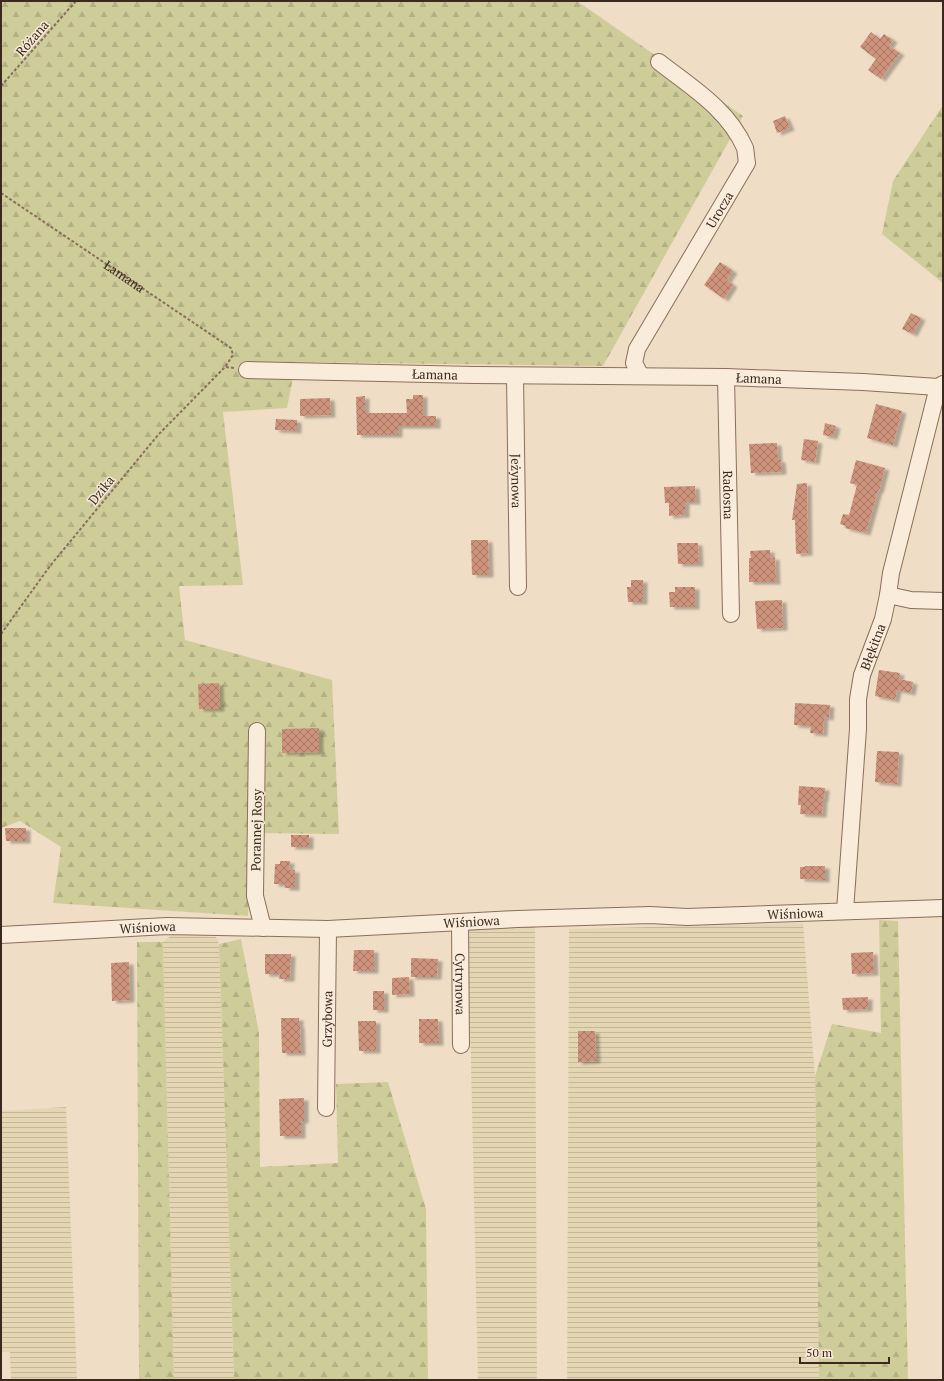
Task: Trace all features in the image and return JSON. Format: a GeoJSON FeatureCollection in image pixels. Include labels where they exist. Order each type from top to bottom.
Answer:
{"type":"FeatureCollection","features":[{"type":"Feature","properties":{"kind":"street","name":"Urocza"},"geometry":{"type":"LineString","coordinates":[[641,376],[634,363],[637,349],[747,163],[745,149],[727,118],[704,96],[659,62]]}},
{"type":"Feature","properties":{"kind":"street","name":"Łamana"},"geometry":{"type":"LineString","coordinates":[[247,370],[515,376],[726,377],[941,386]]}},
{"type":"Feature","properties":{"kind":"street","name":"Jeżynowa"},"geometry":{"type":"LineString","coordinates":[[515,376],[518,587]]}},
{"type":"Feature","properties":{"kind":"street","name":"Radosna"},"geometry":{"type":"LineString","coordinates":[[726,377],[731,614]]}},
{"type":"Feature","properties":{"kind":"street","name":"Błękitna"},"geometry":{"type":"LineString","coordinates":[[845,911],[858,729],[858,699],[862,675],[883,619],[891,573],[941,386]]}},
{"type":"Feature","properties":{"kind":"street"},"geometry":{"type":"LineString","coordinates":[[888,595],[911,600],[943,601]]}},
{"type":"Feature","properties":{"kind":"street","name":"Porannej Rosy"},"geometry":{"type":"LineString","coordinates":[[257,731],[255,896],[263,928]]}},
{"type":"Feature","properties":{"kind":"street","name":"Wiśniowa"},"geometry":{"type":"LineString","coordinates":[[1,935],[167,926],[328,929],[460,922],[650,915],[687,917],[943,908]]}},
{"type":"Feature","properties":{"kind":"street","name":"Cytrynowa"},"geometry":{"type":"LineString","coordinates":[[460,922],[461,1045]]}},
{"type":"Feature","properties":{"kind":"street","name":"Grzybowa"},"geometry":{"type":"LineString","coordinates":[[326,1108],[328,929]]}},
{"type":"Feature","properties":{"kind":"path","name":"Różana"},"geometry":{"type":"LineString","coordinates":[[1,86],[76,1]]}},
{"type":"Feature","properties":{"kind":"path","name":"Łamana"},"geometry":{"type":"LineString","coordinates":[[1,193],[231,348],[233,355],[225,367]]}},
{"type":"Feature","properties":{"kind":"path"},"geometry":{"type":"LineString","coordinates":[[225,367],[247,370]]}},
{"type":"Feature","properties":{"kind":"path","name":"Dzika"},"geometry":{"type":"LineString","coordinates":[[1,634],[50,566],[158,435],[225,367]]}},
{"type":"Feature","properties":{"kind":"shaded area"},"geometry":{"type":"Polygon","coordinates":[[[803,923],[815,1076],[819,1380],[567,1380],[569,929],[803,923]]]}},
{"type":"Feature","properties":{"kind":"shaded area"},"geometry":{"type":"Polygon","coordinates":[[[535,924],[537,1380],[478,1380],[468,928],[535,924]]]}},
{"type":"Feature","properties":{"kind":"shaded area"},"geometry":{"type":"Polygon","coordinates":[[[173,934],[216,937],[219,944],[234,1380],[174,1380],[163,942],[173,934]]]}},
{"type":"Feature","properties":{"kind":"shaded area"},"geometry":{"type":"Polygon","coordinates":[[[66,1107],[77,1380],[11,1380],[10,1352],[1,1352],[1,1111],[66,1107]]]}},
{"type":"Feature","properties":{"kind":"green space"},"geometry":{"type":"Polygon","coordinates":[[[1,1],[577,1],[743,116],[603,366],[296,362],[287,408],[223,412],[243,585],[179,586],[185,640],[332,680],[339,834],[249,833],[248,916],[53,903],[61,847],[20,821],[1,828],[1,1]]]}},
{"type":"Feature","properties":{"kind":"green space"},"geometry":{"type":"Polygon","coordinates":[[[943,105],[943,283],[882,234],[893,181],[943,105]]]}},
{"type":"Feature","properties":{"kind":"green space"},"geometry":{"type":"Polygon","coordinates":[[[879,920],[898,921],[908,1380],[819,1380],[815,1076],[832,1024],[881,1033],[879,920]]]}},
{"type":"Feature","properties":{"kind":"green space"},"geometry":{"type":"Polygon","coordinates":[[[241,939],[259,1033],[260,1167],[338,1163],[336,1084],[388,1082],[426,1209],[428,1380],[234,1380],[219,944],[241,939]]]}},
{"type":"Feature","properties":{"kind":"green space"},"geometry":{"type":"Polygon","coordinates":[[[137,942],[163,942],[174,1380],[139,1380],[137,942]]]}},
{"type":"Feature","properties":{"kind":"building"},"geometry":{"type":"Polygon","coordinates":[[[871,32],[880,39],[884,34],[893,40],[889,46],[900,53],[881,79],[868,70],[876,59],[860,47],[871,32]]]}},
{"type":"Feature","properties":{"kind":"building"},"geometry":{"type":"Polygon","coordinates":[[[785,116],[790,128],[777,133],[773,121],[785,116]]]}},
{"type":"Feature","properties":{"kind":"building"},"geometry":{"type":"Polygon","coordinates":[[[720,262],[733,271],[727,280],[733,285],[724,299],[704,285],[720,262]]]}},
{"type":"Feature","properties":{"kind":"building"},"geometry":{"type":"Polygon","coordinates":[[[911,313],[921,318],[913,334],[902,329],[911,313]]]}},
{"type":"Feature","properties":{"kind":"building"},"geometry":{"type":"Polygon","coordinates":[[[413,395],[423,395],[423,416],[436,416],[436,426],[398,426],[398,435],[357,435],[356,397],[365,396],[365,413],[407,413],[406,399],[413,399],[413,395]]]}},
{"type":"Feature","properties":{"kind":"building"},"geometry":{"type":"Polygon","coordinates":[[[330,398],[331,415],[300,416],[300,399],[330,398]]]}},
{"type":"Feature","properties":{"kind":"building"},"geometry":{"type":"Polygon","coordinates":[[[876,404],[902,411],[893,445],[867,438],[876,404]]]}},
{"type":"Feature","properties":{"kind":"building"},"geometry":{"type":"Polygon","coordinates":[[[276,419],[297,420],[297,431],[275,430],[276,419]]]}},
{"type":"Feature","properties":{"kind":"building"},"geometry":{"type":"Polygon","coordinates":[[[825,423],[836,426],[833,437],[823,435],[825,423]]]}},
{"type":"Feature","properties":{"kind":"building"},"geometry":{"type":"Polygon","coordinates":[[[804,439],[818,441],[815,462],[801,460],[804,439]]]}},
{"type":"Feature","properties":{"kind":"building"},"geometry":{"type":"Polygon","coordinates":[[[777,443],[778,460],[781,460],[782,472],[751,473],[749,444],[777,443]]]}},
{"type":"Feature","properties":{"kind":"building"},"geometry":{"type":"Polygon","coordinates":[[[856,460],[885,468],[866,533],[845,528],[846,526],[840,524],[843,514],[849,515],[857,485],[850,483],[856,460]]]}},
{"type":"Feature","properties":{"kind":"building"},"geometry":{"type":"Polygon","coordinates":[[[807,483],[808,553],[796,554],[795,520],[792,520],[797,484],[807,483]]]}},
{"type":"Feature","properties":{"kind":"building"},"geometry":{"type":"Polygon","coordinates":[[[695,486],[696,502],[685,502],[685,515],[669,516],[669,503],[665,503],[664,487],[695,486]]]}},
{"type":"Feature","properties":{"kind":"building"},"geometry":{"type":"Polygon","coordinates":[[[471,540],[488,540],[489,575],[472,575],[471,540]]]}},
{"type":"Feature","properties":{"kind":"building"},"geometry":{"type":"Polygon","coordinates":[[[677,543],[698,543],[699,564],[678,564],[677,543]]]}},
{"type":"Feature","properties":{"kind":"building"},"geometry":{"type":"Polygon","coordinates":[[[770,550],[770,558],[775,557],[776,582],[749,582],[749,558],[751,558],[750,551],[770,550]]]}},
{"type":"Feature","properties":{"kind":"building"},"geometry":{"type":"Polygon","coordinates":[[[631,580],[643,580],[643,602],[628,602],[627,587],[631,587],[631,580]]]}},
{"type":"Feature","properties":{"kind":"building"},"geometry":{"type":"Polygon","coordinates":[[[675,587],[695,587],[695,607],[670,607],[669,592],[675,592],[675,587]]]}},
{"type":"Feature","properties":{"kind":"building"},"geometry":{"type":"Polygon","coordinates":[[[782,600],[783,628],[757,629],[755,601],[782,600]]]}},
{"type":"Feature","properties":{"kind":"building"},"geometry":{"type":"Polygon","coordinates":[[[879,670],[900,673],[899,679],[913,682],[911,693],[897,690],[895,700],[875,696],[879,670]]]}},
{"type":"Feature","properties":{"kind":"building"},"geometry":{"type":"Polygon","coordinates":[[[219,683],[220,709],[199,709],[198,684],[219,683]]]}},
{"type":"Feature","properties":{"kind":"building"},"geometry":{"type":"Polygon","coordinates":[[[795,703],[830,705],[829,718],[824,717],[823,734],[810,733],[811,726],[794,725],[795,703]]]}},
{"type":"Feature","properties":{"kind":"building"},"geometry":{"type":"Polygon","coordinates":[[[319,728],[319,752],[282,753],[282,729],[319,728]]]}},
{"type":"Feature","properties":{"kind":"building"},"geometry":{"type":"Polygon","coordinates":[[[877,751],[899,752],[897,784],[875,782],[877,751]]]}},
{"type":"Feature","properties":{"kind":"building"},"geometry":{"type":"Polygon","coordinates":[[[799,786],[825,788],[822,815],[800,814],[801,805],[798,805],[799,786]]]}},
{"type":"Feature","properties":{"kind":"building"},"geometry":{"type":"Polygon","coordinates":[[[5,828],[26,828],[26,841],[6,841],[5,828]]]}},
{"type":"Feature","properties":{"kind":"building"},"geometry":{"type":"Polygon","coordinates":[[[291,835],[309,835],[309,847],[291,847],[291,835]]]}},
{"type":"Feature","properties":{"kind":"building"},"geometry":{"type":"Polygon","coordinates":[[[280,861],[290,861],[289,870],[295,870],[295,888],[285,888],[285,884],[274,884],[275,864],[280,864],[280,861]]]}},
{"type":"Feature","properties":{"kind":"building"},"geometry":{"type":"Polygon","coordinates":[[[825,866],[825,880],[800,879],[800,867],[825,866]]]}},
{"type":"Feature","properties":{"kind":"building"},"geometry":{"type":"Polygon","coordinates":[[[354,950],[374,950],[374,971],[353,971],[354,950]]]}},
{"type":"Feature","properties":{"kind":"building"},"geometry":{"type":"Polygon","coordinates":[[[873,952],[874,973],[852,974],[851,953],[873,952]]]}},
{"type":"Feature","properties":{"kind":"building"},"geometry":{"type":"Polygon","coordinates":[[[265,954],[291,954],[290,979],[279,979],[280,974],[265,974],[265,954]]]}},
{"type":"Feature","properties":{"kind":"building"},"geometry":{"type":"Polygon","coordinates":[[[411,958],[438,959],[437,977],[411,977],[411,958]]]}},
{"type":"Feature","properties":{"kind":"building"},"geometry":{"type":"Polygon","coordinates":[[[129,962],[130,1000],[112,1001],[111,963],[129,962]]]}},
{"type":"Feature","properties":{"kind":"building"},"geometry":{"type":"Polygon","coordinates":[[[409,977],[410,994],[392,995],[392,978],[409,977]]]}},
{"type":"Feature","properties":{"kind":"building"},"geometry":{"type":"Polygon","coordinates":[[[373,991],[384,991],[384,1010],[373,1010],[373,991]]]}},
{"type":"Feature","properties":{"kind":"building"},"geometry":{"type":"Polygon","coordinates":[[[868,997],[868,1009],[843,1010],[842,998],[868,997]]]}},
{"type":"Feature","properties":{"kind":"building"},"geometry":{"type":"Polygon","coordinates":[[[281,1018],[299,1018],[301,1053],[282,1053],[281,1018]]]}},
{"type":"Feature","properties":{"kind":"building"},"geometry":{"type":"Polygon","coordinates":[[[419,1019],[438,1019],[439,1043],[419,1043],[419,1019]]]}},
{"type":"Feature","properties":{"kind":"building"},"geometry":{"type":"Polygon","coordinates":[[[358,1021],[376,1021],[376,1051],[359,1051],[358,1021]]]}},
{"type":"Feature","properties":{"kind":"building"},"geometry":{"type":"Polygon","coordinates":[[[578,1031],[595,1031],[596,1061],[578,1062],[578,1031]]]}},
{"type":"Feature","properties":{"kind":"building"},"geometry":{"type":"Polygon","coordinates":[[[304,1098],[304,1121],[301,1121],[301,1136],[280,1136],[279,1099],[304,1098]]]}}]}
